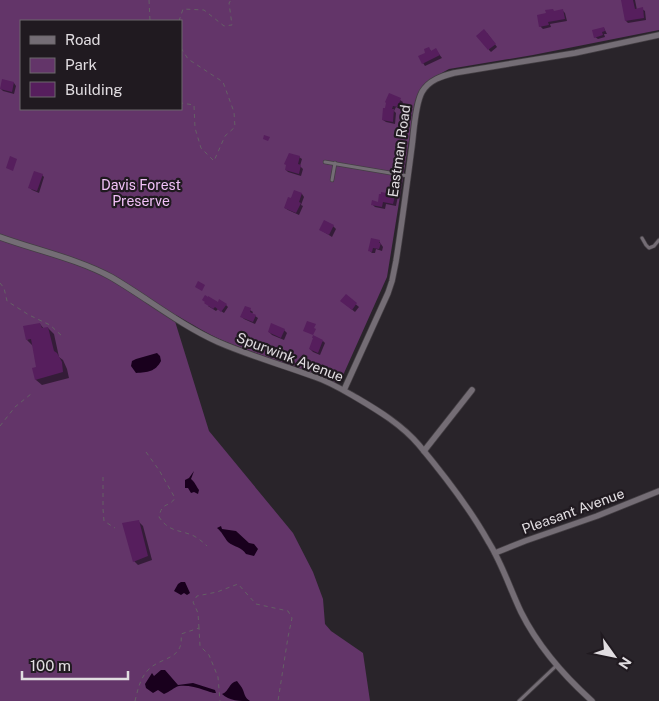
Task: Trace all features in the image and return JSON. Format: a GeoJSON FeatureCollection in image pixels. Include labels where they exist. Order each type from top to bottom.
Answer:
{"type":"FeatureCollection","features":[{"type":"Feature","properties":{"kind":"street","name":"Eastman Road"},"geometry":{"type":"LineString","coordinates":[[344,390],[392,281],[414,125],[421,94],[429,84],[440,77],[454,73],[575,53],[659,34]]}},
{"type":"Feature","properties":{"kind":"street","name":"Spurwink Avenue"},"geometry":{"type":"LineString","coordinates":[[0,237],[71,260],[110,277],[174,318],[217,342],[316,377],[344,390],[392,420],[424,451],[476,522],[495,553],[522,612],[546,653],[592,701]]}},
{"type":"Feature","properties":{"kind":"street"},"geometry":{"type":"LineString","coordinates":[[424,451],[472,390]]}},
{"type":"Feature","properties":{"kind":"street","name":"Pleasant Avenue"},"geometry":{"type":"LineString","coordinates":[[495,553],[659,491]]}},
{"type":"Feature","properties":{"kind":"lane"},"geometry":{"type":"LineString","coordinates":[[325,162],[408,176]]}},
{"type":"Feature","properties":{"kind":"lane"},"geometry":{"type":"LineString","coordinates":[[332,180],[335,164]]}},
{"type":"Feature","properties":{"kind":"lane"},"geometry":{"type":"LineString","coordinates":[[642,238],[649,248],[654,246],[659,240]]}},
{"type":"Feature","properties":{"kind":"lane"},"geometry":{"type":"LineString","coordinates":[[519,701],[557,665]]}},
{"type":"Feature","properties":{"kind":"path"},"geometry":{"type":"LineString","coordinates":[[149,0],[150,20]]}},
{"type":"Feature","properties":{"kind":"path"},"geometry":{"type":"LineString","coordinates":[[179,20],[183,9],[204,10],[224,26],[232,25],[229,4],[231,0]]}},
{"type":"Feature","properties":{"kind":"path"},"geometry":{"type":"LineString","coordinates":[[182,50],[188,59],[223,82],[234,112],[235,127],[225,136],[214,161],[201,148],[195,128],[194,105],[182,103]]}},
{"type":"Feature","properties":{"kind":"path"},"geometry":{"type":"LineString","coordinates":[[0,283],[4,288],[7,301],[50,325],[62,336]]}},
{"type":"Feature","properties":{"kind":"path"},"geometry":{"type":"LineString","coordinates":[[0,426],[15,407],[31,394]]}},
{"type":"Feature","properties":{"kind":"path"},"geometry":{"type":"LineString","coordinates":[[146,452],[175,498],[173,502],[160,510],[159,518],[173,530],[193,536],[207,546]]}},
{"type":"Feature","properties":{"kind":"path"},"geometry":{"type":"LineString","coordinates":[[103,477],[104,521],[115,528]]}},
{"type":"Feature","properties":{"kind":"path"},"geometry":{"type":"LineString","coordinates":[[220,701],[218,677],[209,655],[200,646],[198,613],[193,602],[197,596],[217,592],[238,584],[256,604],[288,611],[292,618],[278,701]]}},
{"type":"Feature","properties":{"kind":"path"},"geometry":{"type":"LineString","coordinates":[[135,701],[141,679],[150,668],[171,658],[179,650],[182,643],[181,634],[199,628]]}},
{"type":"Feature","properties":{"kind":"green space","name":"Davis Forest Preserve"},"geometry":{"type":"Polygon","coordinates":[[[0,0],[659,0],[659,30],[533,55],[449,69],[424,87],[415,103],[387,277],[340,382],[335,384],[224,341],[176,315],[174,318],[209,431],[293,533],[313,572],[323,599],[325,624],[331,631],[363,653],[370,701],[0,701],[0,0]]]}},
{"type":"Feature","properties":{"kind":"shaded area"},"geometry":{"type":"Polygon","coordinates":[[[157,353],[161,361],[159,365],[148,372],[136,373],[131,366],[132,361],[136,359],[157,353]]]}},
{"type":"Feature","properties":{"kind":"shaded area"},"geometry":{"type":"Polygon","coordinates":[[[194,471],[191,479],[199,490],[198,494],[191,493],[188,488],[185,488],[185,480],[194,471]]]}},
{"type":"Feature","properties":{"kind":"shaded area"},"geometry":{"type":"Polygon","coordinates":[[[221,526],[222,529],[236,531],[249,543],[254,544],[258,549],[254,556],[246,554],[228,542],[217,528],[221,526]]]}},
{"type":"Feature","properties":{"kind":"shaded area"},"geometry":{"type":"Polygon","coordinates":[[[181,582],[185,582],[190,593],[187,595],[184,593],[181,595],[174,591],[181,582]]]}},
{"type":"Feature","properties":{"kind":"shaded area"},"geometry":{"type":"Polygon","coordinates":[[[161,670],[165,670],[178,685],[193,683],[215,690],[216,693],[195,687],[182,686],[164,694],[158,690],[153,693],[146,688],[145,684],[152,673],[154,676],[161,670]]]}},
{"type":"Feature","properties":{"kind":"shaded area"},"geometry":{"type":"Polygon","coordinates":[[[237,681],[246,698],[250,701],[231,699],[222,694],[232,683],[237,681]]]}},
{"type":"Feature","properties":{"kind":"building"},"geometry":{"type":"Polygon","coordinates":[[[621,0],[633,0],[635,9],[643,7],[644,18],[625,21],[621,0]]]}},
{"type":"Feature","properties":{"kind":"building"},"geometry":{"type":"Polygon","coordinates":[[[553,9],[554,11],[563,9],[565,19],[548,22],[549,25],[539,27],[537,15],[546,13],[545,10],[553,9]]]}},
{"type":"Feature","properties":{"kind":"building"},"geometry":{"type":"Polygon","coordinates":[[[604,27],[603,35],[594,38],[592,30],[604,27]]]}},
{"type":"Feature","properties":{"kind":"building"},"geometry":{"type":"Polygon","coordinates":[[[484,29],[496,44],[488,50],[476,36],[484,29]]]}},
{"type":"Feature","properties":{"kind":"building"},"geometry":{"type":"Polygon","coordinates":[[[429,47],[431,51],[436,48],[440,55],[422,64],[418,56],[425,53],[424,49],[429,47]]]}},
{"type":"Feature","properties":{"kind":"building"},"geometry":{"type":"Polygon","coordinates":[[[2,79],[14,82],[12,92],[0,89],[2,79]]]}},
{"type":"Feature","properties":{"kind":"building"},"geometry":{"type":"Polygon","coordinates":[[[389,93],[401,98],[398,107],[393,106],[392,109],[394,109],[393,122],[382,120],[383,108],[385,108],[385,102],[389,93]]]}},
{"type":"Feature","properties":{"kind":"building"},"geometry":{"type":"Polygon","coordinates":[[[264,135],[270,137],[268,141],[263,139],[264,135]]]}},
{"type":"Feature","properties":{"kind":"building"},"geometry":{"type":"Polygon","coordinates":[[[289,153],[300,156],[298,164],[301,165],[299,174],[285,170],[286,165],[284,164],[289,153]]]}},
{"type":"Feature","properties":{"kind":"building"},"geometry":{"type":"Polygon","coordinates":[[[10,156],[17,159],[13,171],[6,168],[10,156]]]}},
{"type":"Feature","properties":{"kind":"building"},"geometry":{"type":"Polygon","coordinates":[[[34,171],[43,174],[37,191],[28,188],[34,171]]]}},
{"type":"Feature","properties":{"kind":"building"},"geometry":{"type":"Polygon","coordinates":[[[294,190],[302,193],[299,202],[301,203],[296,213],[284,208],[288,197],[291,198],[294,190]]]}},
{"type":"Feature","properties":{"kind":"building"},"geometry":{"type":"Polygon","coordinates":[[[381,192],[392,194],[396,192],[393,204],[383,202],[382,207],[371,205],[372,200],[378,202],[381,192]]]}},
{"type":"Feature","properties":{"kind":"building"},"geometry":{"type":"Polygon","coordinates":[[[324,220],[334,225],[329,235],[319,230],[324,220]]]}},
{"type":"Feature","properties":{"kind":"building"},"geometry":{"type":"Polygon","coordinates":[[[371,238],[380,240],[379,243],[381,243],[379,249],[373,248],[372,252],[368,251],[371,238]]]}},
{"type":"Feature","properties":{"kind":"building"},"geometry":{"type":"Polygon","coordinates":[[[198,281],[205,285],[202,291],[195,287],[198,281]]]}},
{"type":"Feature","properties":{"kind":"building"},"geometry":{"type":"Polygon","coordinates":[[[346,294],[357,303],[352,310],[340,301],[346,294]]]}},
{"type":"Feature","properties":{"kind":"building"},"geometry":{"type":"Polygon","coordinates":[[[205,295],[218,302],[219,299],[227,304],[221,312],[215,307],[213,309],[202,300],[205,295]]]}},
{"type":"Feature","properties":{"kind":"building"},"geometry":{"type":"Polygon","coordinates":[[[245,306],[251,308],[250,312],[256,315],[253,322],[240,317],[245,306]]]}},
{"type":"Feature","properties":{"kind":"building"},"geometry":{"type":"Polygon","coordinates":[[[307,321],[316,324],[313,335],[303,331],[307,321]]]}},
{"type":"Feature","properties":{"kind":"building"},"geometry":{"type":"Polygon","coordinates":[[[40,323],[42,328],[48,327],[54,351],[62,362],[63,372],[35,380],[32,368],[36,367],[31,339],[26,340],[23,326],[40,323]]]}},
{"type":"Feature","properties":{"kind":"building"},"geometry":{"type":"Polygon","coordinates":[[[271,323],[285,329],[281,338],[268,332],[271,323]]]}},
{"type":"Feature","properties":{"kind":"building"},"geometry":{"type":"Polygon","coordinates":[[[313,335],[323,340],[318,353],[309,349],[313,335]]]}},
{"type":"Feature","properties":{"kind":"building"},"geometry":{"type":"Polygon","coordinates":[[[139,520],[148,556],[133,562],[122,523],[139,520]]]}}]}
